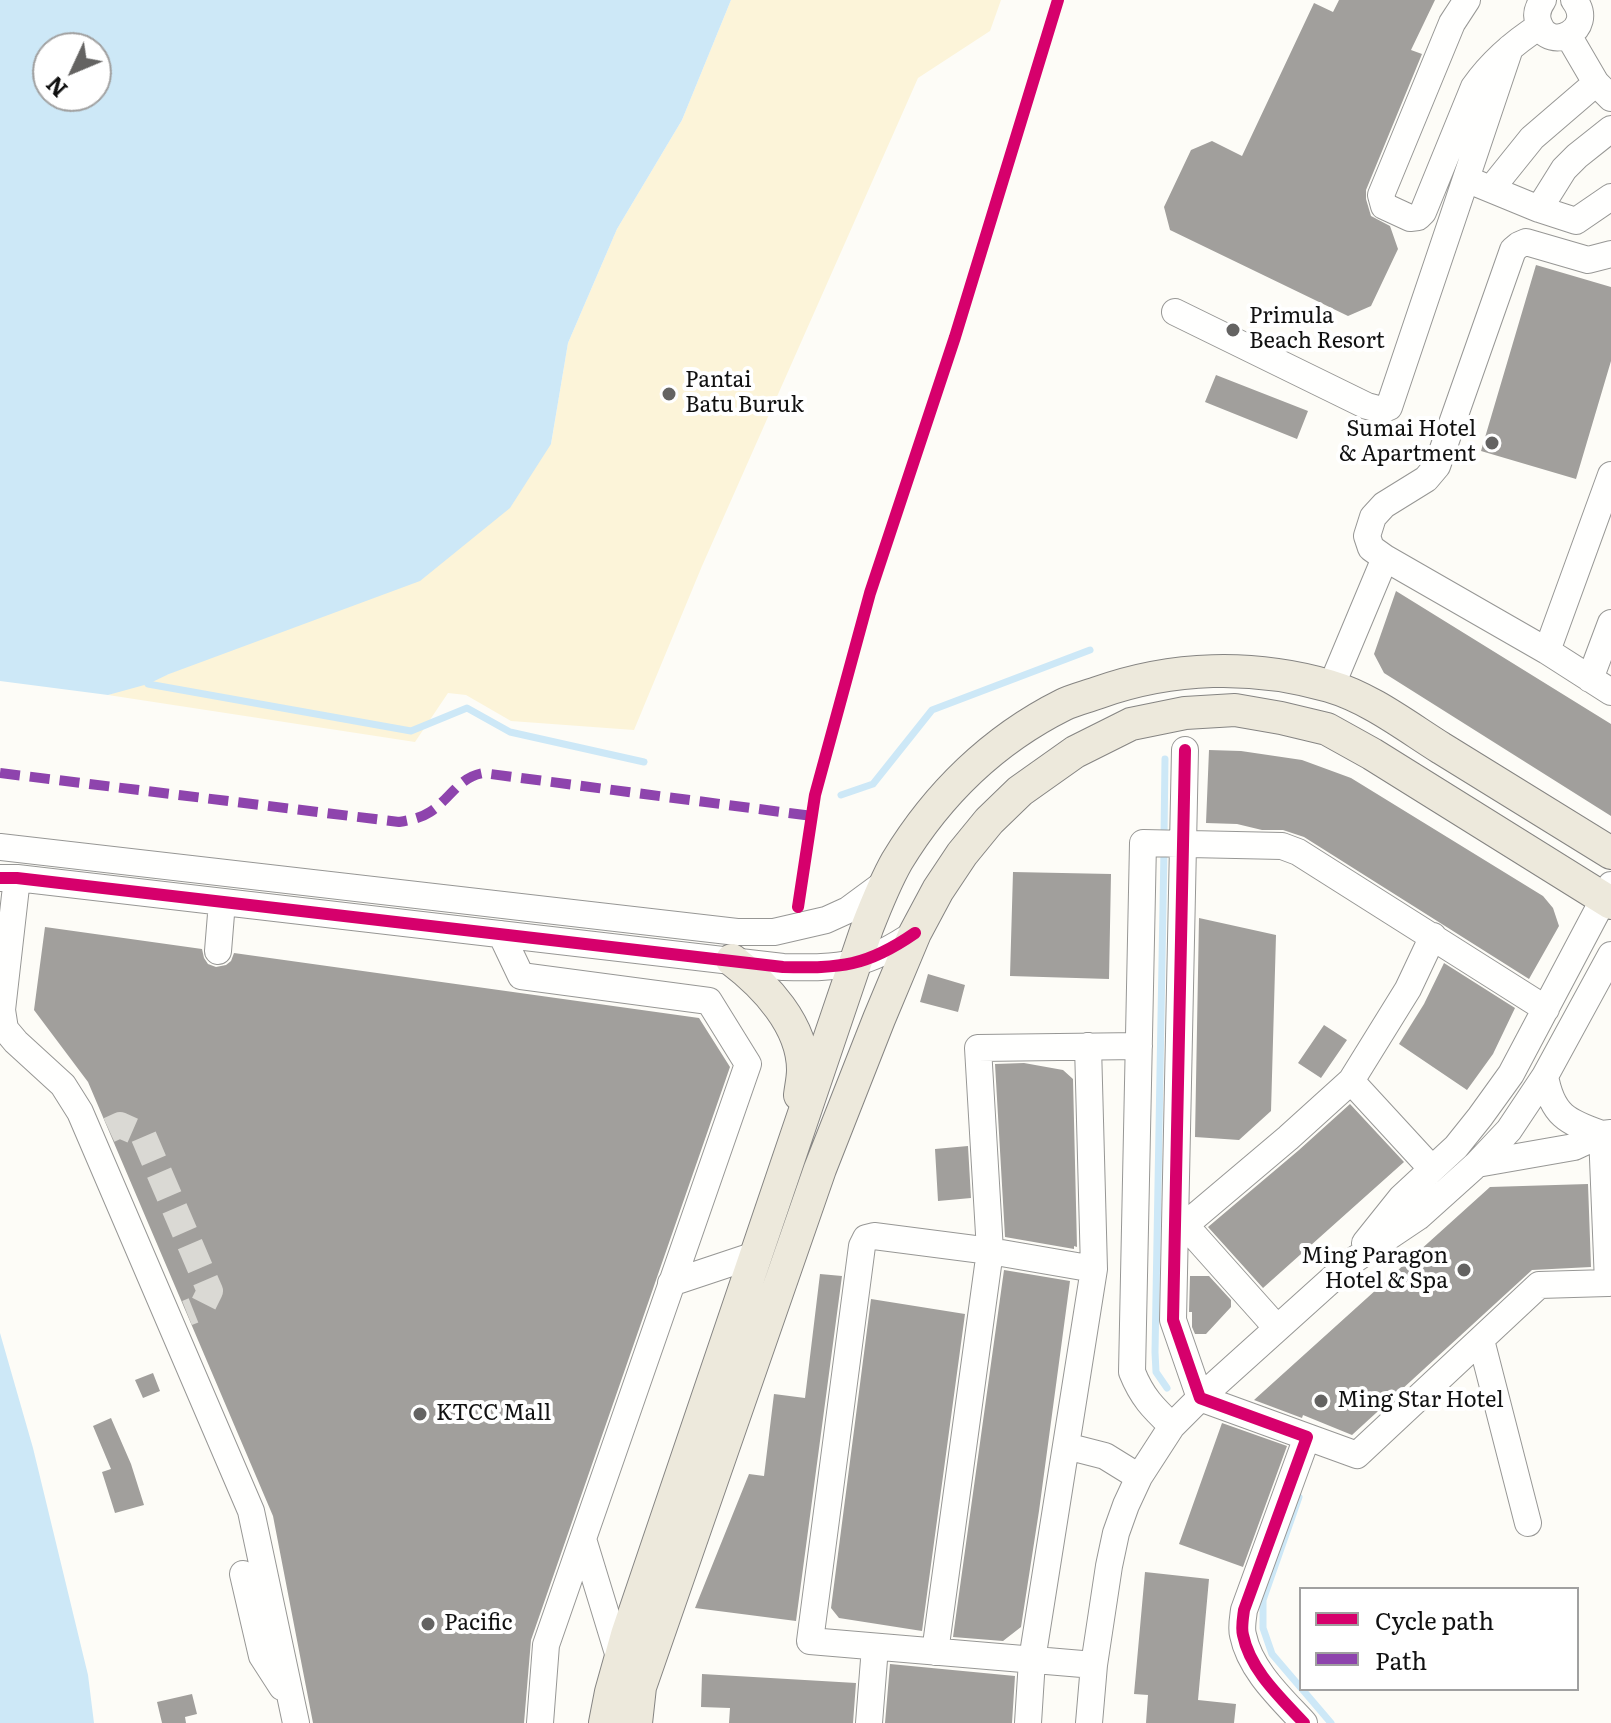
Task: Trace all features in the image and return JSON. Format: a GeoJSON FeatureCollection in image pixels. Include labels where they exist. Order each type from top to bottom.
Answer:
{"type":"FeatureCollection","features":[{"type":"Feature","properties":{"kind":"main road"},"geometry":{"type":"LineString","coordinates":[[605,1723],[620,1660],[755,1255],[854,964],[886,882],[923,822],[953,786],[984,756],[1064,704],[1111,688],[1155,676],[1208,671],[1265,673],[1331,687],[1374,706],[1611,853]]}},
{"type":"Feature","properties":{"kind":"main road"},"geometry":{"type":"LineString","coordinates":[[636,1723],[640,1687],[769,1312],[825,1155],[879,1019],[915,933],[938,890],[989,821],[1020,791],[1075,752],[1131,724],[1185,713],[1235,710],[1281,718],[1327,729],[1609,895]]}},
{"type":"Feature","properties":{"kind":"main road"},"geometry":{"type":"LineString","coordinates":[[732,960],[754,976],[771,995],[783,1012],[802,1052],[803,1071],[794,1142]]}},
{"type":"Feature","properties":{"kind":"street"},"geometry":{"type":"LineString","coordinates":[[1467,0],[1452,23],[1381,195],[1384,206],[1410,218],[1418,217],[1423,212],[1474,87],[1480,77],[1519,40],[1536,8]]}},
{"type":"Feature","properties":{"kind":"street"},"geometry":{"type":"LineString","coordinates":[[1536,8],[1547,34],[1554,37],[1568,35],[1578,25],[1578,2]]}},
{"type":"Feature","properties":{"kind":"street"},"geometry":{"type":"LineString","coordinates":[[1491,189],[1544,125],[1603,90],[1568,35]]}},
{"type":"Feature","properties":{"kind":"street"},"geometry":{"type":"LineString","coordinates":[[1175,312],[1367,406],[1382,410],[1389,407],[1510,48]]}},
{"type":"Feature","properties":{"kind":"street"},"geometry":{"type":"LineString","coordinates":[[1539,209],[1564,169],[1607,138]]}},
{"type":"Feature","properties":{"kind":"street"},"geometry":{"type":"LineString","coordinates":[[1466,179],[1576,221],[1611,197]]}},
{"type":"Feature","properties":{"kind":"street"},"geometry":{"type":"LineString","coordinates":[[1611,254],[1588,260],[1526,242],[1513,250],[1437,466],[1426,479],[1384,505],[1373,517],[1367,536],[1371,548],[1385,558],[1547,651],[1601,686],[1611,623]]}},
{"type":"Feature","properties":{"kind":"street"},"geometry":{"type":"LineString","coordinates":[[1547,651],[1611,475]]}},
{"type":"Feature","properties":{"kind":"street"},"geometry":{"type":"LineString","coordinates":[[1331,687],[1385,558]]}},
{"type":"Feature","properties":{"kind":"street"},"geometry":{"type":"LineString","coordinates":[[1185,750],[1180,1226],[1173,1320],[1200,1398]]}},
{"type":"Feature","properties":{"kind":"street"},"geometry":{"type":"LineString","coordinates":[[1172,1426],[1149,1404],[1132,1372],[1143,843],[1282,846],[1298,852],[1546,1009]]}},
{"type":"Feature","properties":{"kind":"street"},"geometry":{"type":"LineString","coordinates":[[0,847],[737,932],[774,932],[826,920],[848,910],[886,882]]}},
{"type":"Feature","properties":{"kind":"street"},"geometry":{"type":"LineString","coordinates":[[294,1713],[251,1511],[178,1317],[100,1134],[80,1112],[63,1085],[5,1029],[2,1010],[9,878],[783,967],[843,967],[884,952],[915,933]]}},
{"type":"Feature","properties":{"kind":"street"},"geometry":{"type":"LineString","coordinates":[[1351,1262],[1401,1198],[1456,1147],[1496,1096],[1609,895]]}},
{"type":"Feature","properties":{"kind":"street"},"geometry":{"type":"LineString","coordinates":[[218,951],[222,902]]}},
{"type":"Feature","properties":{"kind":"street"},"geometry":{"type":"LineString","coordinates":[[501,934],[521,976],[709,1001],[748,1064],[682,1271],[546,1645],[540,1723]]}},
{"type":"Feature","properties":{"kind":"street"},"geometry":{"type":"LineString","coordinates":[[1180,1226],[1288,1138],[1351,1081],[1408,989],[1433,936]]}},
{"type":"Feature","properties":{"kind":"street"},"geometry":{"type":"LineString","coordinates":[[1089,1723],[1094,1665],[1116,1533],[1139,1477],[1172,1426],[1351,1262],[1418,1217],[1477,1164],[1509,1130],[1545,1076],[1611,955]]}},
{"type":"Feature","properties":{"kind":"street"},"geometry":{"type":"LineString","coordinates":[[1028,1723],[1032,1660],[1094,1269],[1088,1046]]}},
{"type":"Feature","properties":{"kind":"street"},"geometry":{"type":"LineString","coordinates":[[935,1652],[990,1251],[978,1048],[1139,1046]]}},
{"type":"Feature","properties":{"kind":"street"},"geometry":{"type":"LineString","coordinates":[[1545,1076],[1548,1095],[1558,1112],[1585,1128],[1607,1134]]}},
{"type":"Feature","properties":{"kind":"street"},"geometry":{"type":"LineString","coordinates":[[1351,1081],[1432,1169]]}},
{"type":"Feature","properties":{"kind":"street"},"geometry":{"type":"LineString","coordinates":[[1200,1398],[1357,1455],[1539,1285],[1608,1283],[1607,1134]]}},
{"type":"Feature","properties":{"kind":"street"},"geometry":{"type":"LineString","coordinates":[[1477,1164],[1574,1147],[1607,1134]]}},
{"type":"Feature","properties":{"kind":"street"},"geometry":{"type":"LineString","coordinates":[[667,1347],[682,1271],[702,1245],[728,1171]]}},
{"type":"Feature","properties":{"kind":"street"},"geometry":{"type":"LineString","coordinates":[[1180,1226],[1277,1328]]}},
{"type":"Feature","properties":{"kind":"street"},"geometry":{"type":"LineString","coordinates":[[1094,1269],[990,1251],[874,1236],[866,1238],[862,1246],[810,1641],[1094,1665]]}},
{"type":"Feature","properties":{"kind":"street"},"geometry":{"type":"LineString","coordinates":[[682,1271],[755,1255]]}},
{"type":"Feature","properties":{"kind":"street"},"geometry":{"type":"LineString","coordinates":[[1481,1340],[1528,1523]]}},
{"type":"Feature","properties":{"kind":"street"},"geometry":{"type":"LineString","coordinates":[[1304,1723],[1255,1664],[1242,1634],[1244,1610],[1307,1437]]}},
{"type":"Feature","properties":{"kind":"street"},"geometry":{"type":"LineString","coordinates":[[1066,1446],[1105,1456],[1139,1477]]}},
{"type":"Feature","properties":{"kind":"street"},"geometry":{"type":"LineString","coordinates":[[583,1539],[620,1660]]}},
{"type":"Feature","properties":{"kind":"street"},"geometry":{"type":"LineString","coordinates":[[243,1574],[262,1656],[294,1713]]}},
{"type":"Feature","properties":{"kind":"street"},"geometry":{"type":"LineString","coordinates":[[869,1723],[875,1647]]}},
{"type":"Feature","properties":{"kind":"sand","name":"Pantai Batu Buruk"},"geometry":{"type":"Polygon","coordinates":[[[731,0],[1001,0],[990,31],[918,78],[702,566],[634,730],[511,721],[466,695],[448,693],[415,742],[108,695],[169,674],[551,444],[568,343],[617,229],[682,120],[731,0]]]}},
{"type":"Feature","properties":{"kind":"water"},"geometry":{"type":"Polygon","coordinates":[[[0,0],[731,0],[682,120],[617,229],[568,343],[551,444],[510,508],[420,581],[148,684],[108,695],[0,681],[0,0]]]}},
{"type":"Feature","properties":{"kind":"water"},"geometry":{"type":"Polygon","coordinates":[[[0,1333],[33,1448],[88,1675],[94,1723],[0,1723],[0,1333]]]}},
{"type":"Feature","properties":{"kind":"building"},"geometry":{"type":"Polygon","coordinates":[[[1339,0],[1435,0],[1411,50],[1422,54],[1366,190],[1371,216],[1390,226],[1398,249],[1371,306],[1348,316],[1170,230],[1164,207],[1191,150],[1212,141],[1242,156],[1314,3],[1333,12],[1339,0]]]}},
{"type":"Feature","properties":{"kind":"building"},"geometry":{"type":"Polygon","coordinates":[[[1536,265],[1611,287],[1611,361],[1576,479],[1481,451],[1536,265]]]}},
{"type":"Feature","properties":{"kind":"building"},"geometry":{"type":"Polygon","coordinates":[[[1216,375],[1308,411],[1297,439],[1205,402],[1216,375]]]}},
{"type":"Feature","properties":{"kind":"building"},"geometry":{"type":"Polygon","coordinates":[[[1396,591],[1611,724],[1611,816],[1384,673],[1374,654],[1396,591]]]}},
{"type":"Feature","properties":{"kind":"building"},"geometry":{"type":"Polygon","coordinates":[[[1209,750],[1241,751],[1302,760],[1351,778],[1543,896],[1553,908],[1559,926],[1529,979],[1304,837],[1283,830],[1206,823],[1209,750]]]}},
{"type":"Feature","properties":{"kind":"building"},"geometry":{"type":"Polygon","coordinates":[[[1013,872],[1111,874],[1109,979],[1010,976],[1013,872]]]}},
{"type":"Feature","properties":{"kind":"building"},"geometry":{"type":"Polygon","coordinates":[[[1199,918],[1276,935],[1271,1111],[1239,1140],[1195,1137],[1199,918]]]}},
{"type":"Feature","properties":{"kind":"building","name":"KTCC Mall"},"geometry":{"type":"Polygon","coordinates":[[[45,927],[202,949],[208,964],[216,967],[226,965],[234,953],[699,1018],[730,1067],[531,1640],[524,1723],[313,1723],[273,1516],[88,1082],[34,1010],[45,927]]]}},
{"type":"Feature","properties":{"kind":"building"},"geometry":{"type":"Polygon","coordinates":[[[1444,963],[1515,1008],[1493,1054],[1467,1090],[1399,1044],[1424,1004],[1444,963]]]}},
{"type":"Feature","properties":{"kind":"building"},"geometry":{"type":"Polygon","coordinates":[[[928,974],[965,985],[958,1012],[920,1002],[928,974]]]}},
{"type":"Feature","properties":{"kind":"building"},"geometry":{"type":"Polygon","coordinates":[[[1324,1025],[1347,1040],[1321,1078],[1298,1063],[1324,1025]]]}},
{"type":"Feature","properties":{"kind":"building"},"geometry":{"type":"Polygon","coordinates":[[[1024,1063],[1063,1070],[1073,1079],[1077,1247],[1074,1246],[1074,1249],[1005,1237],[995,1064],[1024,1063]]]}},
{"type":"Feature","properties":{"kind":"building"},"geometry":{"type":"Polygon","coordinates":[[[1350,1104],[1404,1162],[1263,1288],[1208,1227],[1350,1104]]]}},
{"type":"Feature","properties":{"kind":"building"},"geometry":{"type":"Polygon","coordinates":[[[968,1146],[971,1198],[938,1201],[935,1149],[968,1146]]]}},
{"type":"Feature","properties":{"kind":"building"},"geometry":{"type":"Polygon","coordinates":[[[1588,1184],[1591,1267],[1532,1270],[1352,1435],[1254,1400],[1490,1187],[1588,1184]]]}},
{"type":"Feature","properties":{"kind":"building"},"geometry":{"type":"Polygon","coordinates":[[[1004,1270],[1070,1281],[1021,1627],[1003,1641],[953,1637],[1004,1270]]]}},
{"type":"Feature","properties":{"kind":"building"},"geometry":{"type":"Polygon","coordinates":[[[820,1274],[842,1276],[796,1621],[695,1608],[749,1474],[764,1476],[774,1394],[805,1398],[820,1274]]]}},
{"type":"Feature","properties":{"kind":"building"},"geometry":{"type":"Polygon","coordinates":[[[1190,1276],[1209,1276],[1231,1300],[1231,1307],[1206,1334],[1195,1334],[1192,1327],[1192,1312],[1189,1312],[1190,1276]]]}},
{"type":"Feature","properties":{"kind":"building"},"geometry":{"type":"Polygon","coordinates":[[[871,1299],[965,1314],[922,1631],[839,1618],[831,1608],[871,1299]]]}},
{"type":"Feature","properties":{"kind":"building"},"geometry":{"type":"Polygon","coordinates":[[[153,1373],[160,1391],[143,1398],[135,1380],[153,1373]]]}},
{"type":"Feature","properties":{"kind":"building"},"geometry":{"type":"Polygon","coordinates":[[[111,1418],[144,1505],[115,1513],[102,1472],[111,1469],[93,1426],[111,1418]]]}},
{"type":"Feature","properties":{"kind":"building"},"geometry":{"type":"Polygon","coordinates":[[[1222,1423],[1287,1446],[1243,1567],[1179,1544],[1222,1423]]]}},
{"type":"Feature","properties":{"kind":"building"},"geometry":{"type":"Polygon","coordinates":[[[1145,1572],[1209,1579],[1198,1700],[1236,1704],[1234,1723],[1146,1723],[1148,1695],[1134,1694],[1145,1572]]]}},
{"type":"Feature","properties":{"kind":"building"},"geometry":{"type":"Polygon","coordinates":[[[890,1664],[1015,1676],[1012,1723],[885,1723],[890,1664]]]}},
{"type":"Feature","properties":{"kind":"building"},"geometry":{"type":"Polygon","coordinates":[[[702,1674],[856,1683],[853,1723],[729,1723],[730,1708],[701,1707],[702,1674]]]}},
{"type":"Feature","properties":{"kind":"building"},"geometry":{"type":"Polygon","coordinates":[[[192,1694],[197,1714],[185,1717],[186,1723],[162,1723],[157,1702],[192,1694]]]}},
{"type":"Feature","properties":{"kind":"waterway"},"geometry":{"type":"LineString","coordinates":[[841,795],[873,784],[932,710],[1090,650]]}},
{"type":"Feature","properties":{"kind":"waterway"},"geometry":{"type":"LineString","coordinates":[[148,684],[411,731],[467,708],[510,732],[644,762]]}},
{"type":"Feature","properties":{"kind":"waterway"},"geometry":{"type":"LineString","coordinates":[[1164,837],[1165,759]]}},
{"type":"Feature","properties":{"kind":"waterway"},"geometry":{"type":"LineString","coordinates":[[1164,849],[1155,1352],[1156,1372],[1167,1388]]}},
{"type":"Feature","properties":{"kind":"waterway"},"geometry":{"type":"LineString","coordinates":[[1299,1497],[1263,1600],[1263,1628],[1272,1654],[1299,1686]]}},
{"type":"Feature","properties":{"kind":"waterway"},"geometry":{"type":"LineString","coordinates":[[1304,1691],[1331,1723]]}},
{"type":"Feature","properties":{"kind":"tunnel"},"geometry":{"type":"LineString","coordinates":[[109,1130],[120,1125],[143,1135],[210,1291],[202,1307],[187,1313]]}},
{"type":"Feature","properties":{"kind":"marked path"},"geometry":{"type":"LineString","coordinates":[[0,773],[399,822],[427,814],[467,779],[483,773],[812,816]]}},
{"type":"Feature","properties":{"kind":"cycle path"},"geometry":{"type":"LineString","coordinates":[[798,907],[815,795],[870,593],[955,337],[1058,0]]}},
{"type":"Feature","properties":{"kind":"cycle path"},"geometry":{"type":"LineString","coordinates":[[1185,750],[1173,1320],[1200,1398],[1307,1437],[1244,1610],[1242,1626],[1247,1648],[1259,1672],[1304,1723]]}},
{"type":"Feature","properties":{"kind":"cycle path"},"geometry":{"type":"LineString","coordinates":[[0,878],[783,967],[852,963],[882,953],[915,933]]}},
{"type":"Feature","properties":{"kind":"place","name":"Primula Beach Resort"},"geometry":{"type":"Point","coordinates":[1233,330]}},
{"type":"Feature","properties":{"kind":"place","name":"Pantai Batu Buruk"},"geometry":{"type":"Point","coordinates":[669,394]}},
{"type":"Feature","properties":{"kind":"place","name":"Sumai Hotel & Apartment"},"geometry":{"type":"Point","coordinates":[1492,443]}},
{"type":"Feature","properties":{"kind":"place","name":"Ming Paragon Hotel & Spa"},"geometry":{"type":"Point","coordinates":[1464,1270]}},
{"type":"Feature","properties":{"kind":"place","name":"Ming Star Hotel"},"geometry":{"type":"Point","coordinates":[1321,1401]}},
{"type":"Feature","properties":{"kind":"place","name":"KTCC Mall"},"geometry":{"type":"Point","coordinates":[420,1414]}},
{"type":"Feature","properties":{"kind":"place","name":"Pacific"},"geometry":{"type":"Point","coordinates":[428,1624]}}]}
